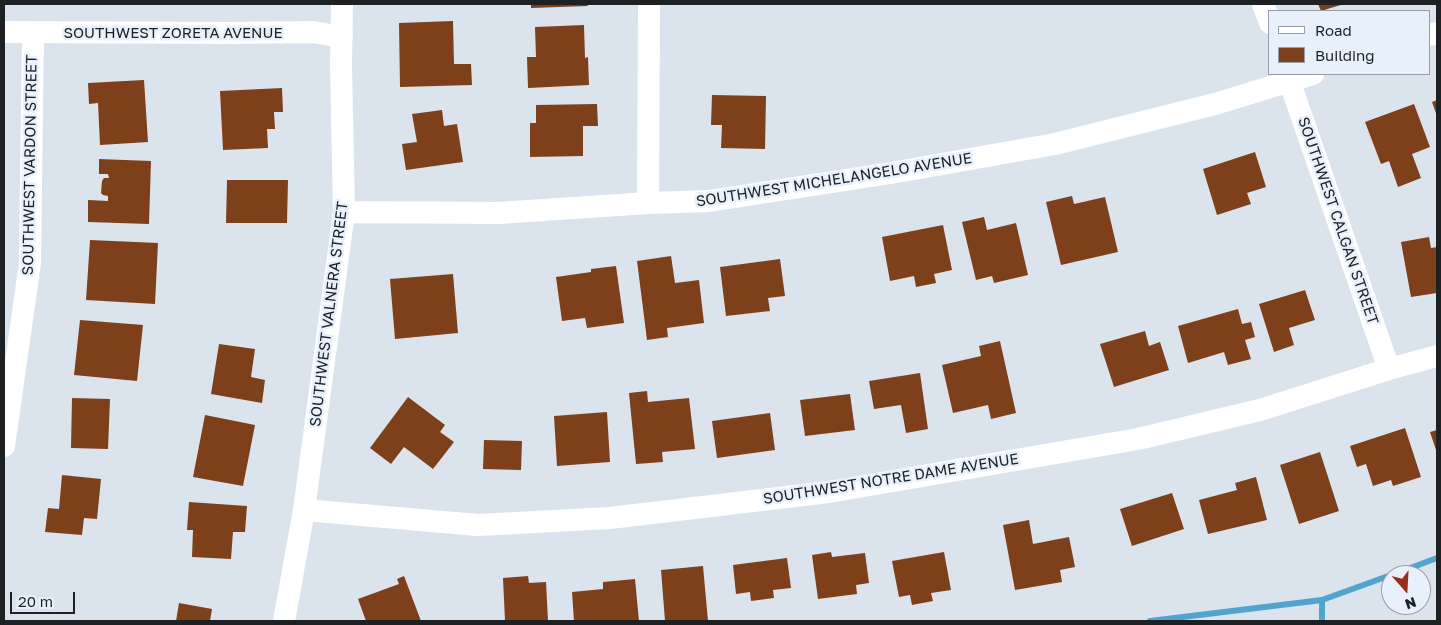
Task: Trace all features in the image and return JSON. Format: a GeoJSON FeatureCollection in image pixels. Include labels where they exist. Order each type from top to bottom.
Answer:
{"type":"FeatureCollection","features":[{"type":"Feature","properties":{"kind":"street","name":"SOUTHWEST VALNERA STREET"},"geometry":{"type":"LineString","coordinates":[[284,621],[304,510],[344,212],[342,4]]}},
{"type":"Feature","properties":{"kind":"street"},"geometry":{"type":"LineString","coordinates":[[648,203],[649,4]]}},
{"type":"Feature","properties":{"kind":"street"},"geometry":{"type":"LineString","coordinates":[[1263,4],[1268,18]]}},
{"type":"Feature","properties":{"kind":"street","name":"SOUTHWEST ZORETA AVENUE"},"geometry":{"type":"LineString","coordinates":[[4,32],[313,32],[342,37]]}},
{"type":"Feature","properties":{"kind":"street","name":"SOUTHWEST VARDON STREET"},"geometry":{"type":"LineString","coordinates":[[4,446],[30,263],[33,33]]}},
{"type":"Feature","properties":{"kind":"street","name":"SOUTHWEST MICHELANGELO AVENUE"},"geometry":{"type":"LineString","coordinates":[[344,212],[498,213],[709,201],[891,173],[1055,144],[1215,104],[1289,78],[1307,75]]}},
{"type":"Feature","properties":{"kind":"street","name":"SOUTHWEST CALGAN STREET"},"geometry":{"type":"LineString","coordinates":[[1289,78],[1389,369]]}},
{"type":"Feature","properties":{"kind":"street","name":"SOUTHWEST NOTRE DAME AVENUE"},"geometry":{"type":"LineString","coordinates":[[304,510],[478,525],[610,518],[829,492],[1138,439],[1260,410],[1389,369],[1437,356]]}},
{"type":"Feature","properties":{"kind":"building"},"geometry":{"type":"Polygon","coordinates":[[[531,4],[587,4],[588,6],[531,8],[531,4]]]}},
{"type":"Feature","properties":{"kind":"building"},"geometry":{"type":"Polygon","coordinates":[[[1318,4],[1344,4],[1324,10],[1321,10],[1318,4]]]}},
{"type":"Feature","properties":{"kind":"building"},"geometry":{"type":"Polygon","coordinates":[[[453,21],[454,64],[471,64],[472,85],[400,87],[399,23],[453,21]]]}},
{"type":"Feature","properties":{"kind":"building"},"geometry":{"type":"Polygon","coordinates":[[[584,25],[585,58],[588,57],[589,85],[528,88],[527,57],[536,57],[535,27],[584,25]]]}},
{"type":"Feature","properties":{"kind":"building"},"geometry":{"type":"Polygon","coordinates":[[[144,80],[148,142],[100,145],[98,103],[89,104],[88,83],[144,80]]]}},
{"type":"Feature","properties":{"kind":"building"},"geometry":{"type":"Polygon","coordinates":[[[282,88],[283,112],[274,112],[275,129],[267,129],[268,148],[223,150],[220,91],[282,88]]]}},
{"type":"Feature","properties":{"kind":"building"},"geometry":{"type":"Polygon","coordinates":[[[712,95],[766,96],[765,149],[721,148],[722,125],[711,125],[712,95]]]}},
{"type":"Feature","properties":{"kind":"building"},"geometry":{"type":"Polygon","coordinates":[[[1437,100],[1437,116],[1432,102],[1437,100]]]}},
{"type":"Feature","properties":{"kind":"building"},"geometry":{"type":"Polygon","coordinates":[[[597,104],[598,126],[583,126],[583,156],[530,157],[530,123],[536,123],[536,105],[597,104]]]}},
{"type":"Feature","properties":{"kind":"building"},"geometry":{"type":"Polygon","coordinates":[[[1414,104],[1430,147],[1412,154],[1421,178],[1398,187],[1389,161],[1381,164],[1365,122],[1414,104]]]}},
{"type":"Feature","properties":{"kind":"building"},"geometry":{"type":"Polygon","coordinates":[[[442,110],[444,126],[457,124],[463,162],[406,170],[402,144],[417,142],[412,114],[442,110]]]}},
{"type":"Feature","properties":{"kind":"building"},"geometry":{"type":"Polygon","coordinates":[[[1255,152],[1266,187],[1247,193],[1251,204],[1217,215],[1203,169],[1255,152]]]}},
{"type":"Feature","properties":{"kind":"building"},"geometry":{"type":"Polygon","coordinates":[[[99,159],[151,161],[149,224],[88,222],[88,200],[108,201],[108,196],[101,193],[102,181],[104,178],[109,178],[108,174],[99,174],[99,159]]]}},
{"type":"Feature","properties":{"kind":"building"},"geometry":{"type":"Polygon","coordinates":[[[227,180],[288,180],[287,223],[226,223],[227,180]]]}},
{"type":"Feature","properties":{"kind":"building"},"geometry":{"type":"Polygon","coordinates":[[[1072,196],[1074,204],[1105,197],[1118,252],[1061,265],[1046,202],[1072,196]]]}},
{"type":"Feature","properties":{"kind":"building"},"geometry":{"type":"Polygon","coordinates":[[[984,217],[987,230],[1016,223],[1028,275],[994,283],[992,276],[976,280],[962,222],[984,217]]]}},
{"type":"Feature","properties":{"kind":"building"},"geometry":{"type":"Polygon","coordinates":[[[943,225],[952,270],[934,274],[936,283],[916,287],[914,276],[890,281],[882,237],[943,225]]]}},
{"type":"Feature","properties":{"kind":"building"},"geometry":{"type":"Polygon","coordinates":[[[1429,237],[1431,248],[1437,247],[1437,293],[1411,297],[1401,242],[1429,237]]]}},
{"type":"Feature","properties":{"kind":"building"},"geometry":{"type":"Polygon","coordinates":[[[90,240],[158,243],[155,304],[86,300],[90,240]]]}},
{"type":"Feature","properties":{"kind":"building"},"geometry":{"type":"Polygon","coordinates":[[[671,256],[675,283],[699,280],[704,323],[667,328],[668,337],[647,340],[637,261],[671,256]]]}},
{"type":"Feature","properties":{"kind":"building"},"geometry":{"type":"Polygon","coordinates":[[[780,259],[785,296],[768,298],[770,311],[726,316],[720,267],[780,259]]]}},
{"type":"Feature","properties":{"kind":"building"},"geometry":{"type":"Polygon","coordinates":[[[616,266],[624,323],[587,328],[585,318],[562,321],[556,277],[591,272],[591,269],[616,266]]]}},
{"type":"Feature","properties":{"kind":"building"},"geometry":{"type":"Polygon","coordinates":[[[453,274],[458,333],[395,339],[390,279],[453,274]]]}},
{"type":"Feature","properties":{"kind":"building"},"geometry":{"type":"Polygon","coordinates":[[[1305,290],[1315,320],[1289,328],[1294,345],[1274,352],[1259,304],[1305,290]]]}},
{"type":"Feature","properties":{"kind":"building"},"geometry":{"type":"Polygon","coordinates":[[[1238,309],[1242,324],[1251,322],[1255,337],[1245,340],[1251,359],[1228,365],[1224,352],[1188,363],[1178,326],[1238,309]]]}},
{"type":"Feature","properties":{"kind":"building"},"geometry":{"type":"Polygon","coordinates":[[[80,320],[143,325],[137,381],[74,375],[80,320]]]}},
{"type":"Feature","properties":{"kind":"building"},"geometry":{"type":"Polygon","coordinates":[[[1145,331],[1149,346],[1160,342],[1169,370],[1114,387],[1100,344],[1145,331]]]}},
{"type":"Feature","properties":{"kind":"building"},"geometry":{"type":"Polygon","coordinates":[[[1000,341],[1016,413],[991,419],[988,405],[953,413],[942,365],[981,356],[979,346],[1000,341]]]}},
{"type":"Feature","properties":{"kind":"building"},"geometry":{"type":"Polygon","coordinates":[[[219,344],[255,349],[251,377],[265,380],[262,403],[211,394],[219,344]]]}},
{"type":"Feature","properties":{"kind":"building"},"geometry":{"type":"Polygon","coordinates":[[[920,373],[928,429],[906,433],[901,405],[874,409],[869,381],[920,373]]]}},
{"type":"Feature","properties":{"kind":"building"},"geometry":{"type":"Polygon","coordinates":[[[647,391],[648,402],[689,398],[695,449],[662,452],[663,462],[636,464],[629,393],[647,391]]]}},
{"type":"Feature","properties":{"kind":"building"},"geometry":{"type":"Polygon","coordinates":[[[850,394],[855,430],[805,436],[800,400],[850,394]]]}},
{"type":"Feature","properties":{"kind":"building"},"geometry":{"type":"Polygon","coordinates":[[[408,397],[445,425],[440,432],[454,442],[433,469],[404,447],[391,464],[370,448],[408,397]]]}},
{"type":"Feature","properties":{"kind":"building"},"geometry":{"type":"Polygon","coordinates":[[[72,398],[110,399],[108,449],[71,448],[72,398]]]}},
{"type":"Feature","properties":{"kind":"building"},"geometry":{"type":"Polygon","coordinates":[[[607,412],[610,462],[557,466],[554,416],[607,412]]]}},
{"type":"Feature","properties":{"kind":"building"},"geometry":{"type":"Polygon","coordinates":[[[770,413],[775,450],[717,458],[712,421],[770,413]]]}},
{"type":"Feature","properties":{"kind":"building"},"geometry":{"type":"Polygon","coordinates":[[[205,415],[255,425],[243,486],[193,477],[205,415]]]}},
{"type":"Feature","properties":{"kind":"building"},"geometry":{"type":"Polygon","coordinates":[[[1405,428],[1421,477],[1393,486],[1391,480],[1373,486],[1366,464],[1357,467],[1350,446],[1405,428]]]}},
{"type":"Feature","properties":{"kind":"building"},"geometry":{"type":"Polygon","coordinates":[[[1437,430],[1437,453],[1430,432],[1437,430]]]}},
{"type":"Feature","properties":{"kind":"building"},"geometry":{"type":"Polygon","coordinates":[[[484,440],[522,441],[521,470],[483,469],[484,440]]]}},
{"type":"Feature","properties":{"kind":"building"},"geometry":{"type":"Polygon","coordinates":[[[1320,452],[1339,511],[1299,524],[1280,465],[1320,452]]]}},
{"type":"Feature","properties":{"kind":"building"},"geometry":{"type":"Polygon","coordinates":[[[62,475],[101,479],[97,519],[84,518],[82,535],[45,532],[48,508],[59,509],[62,475]]]}},
{"type":"Feature","properties":{"kind":"building"},"geometry":{"type":"Polygon","coordinates":[[[1256,477],[1267,520],[1208,534],[1199,500],[1237,490],[1235,483],[1256,477]]]}},
{"type":"Feature","properties":{"kind":"building"},"geometry":{"type":"Polygon","coordinates":[[[1172,493],[1184,529],[1132,546],[1120,509],[1172,493]]]}},
{"type":"Feature","properties":{"kind":"building"},"geometry":{"type":"Polygon","coordinates":[[[189,502],[247,506],[245,532],[233,532],[231,559],[192,557],[193,530],[187,530],[189,502]]]}},
{"type":"Feature","properties":{"kind":"building"},"geometry":{"type":"Polygon","coordinates":[[[1029,520],[1033,544],[1069,537],[1075,567],[1060,570],[1062,582],[1015,590],[1003,525],[1029,520]]]}},
{"type":"Feature","properties":{"kind":"building"},"geometry":{"type":"Polygon","coordinates":[[[831,552],[832,557],[865,553],[869,583],[856,585],[857,594],[818,599],[812,555],[831,552]]]}},
{"type":"Feature","properties":{"kind":"building"},"geometry":{"type":"Polygon","coordinates":[[[944,552],[951,590],[931,593],[933,601],[912,605],[910,595],[899,597],[892,561],[944,552]]]}},
{"type":"Feature","properties":{"kind":"building"},"geometry":{"type":"Polygon","coordinates":[[[787,558],[791,588],[773,590],[774,598],[751,601],[750,592],[736,594],[733,565],[787,558]]]}},
{"type":"Feature","properties":{"kind":"building"},"geometry":{"type":"Polygon","coordinates":[[[703,566],[708,621],[665,621],[661,570],[703,566]]]}},
{"type":"Feature","properties":{"kind":"building"},"geometry":{"type":"Polygon","coordinates":[[[404,576],[421,621],[366,621],[358,599],[399,584],[397,579],[404,576]]]}},
{"type":"Feature","properties":{"kind":"building"},"geometry":{"type":"Polygon","coordinates":[[[528,576],[529,583],[546,582],[548,621],[505,621],[503,578],[528,576]]]}},
{"type":"Feature","properties":{"kind":"building"},"geometry":{"type":"Polygon","coordinates":[[[635,579],[639,621],[574,621],[572,592],[603,589],[603,582],[635,579]]]}},
{"type":"Feature","properties":{"kind":"building"},"geometry":{"type":"Polygon","coordinates":[[[179,603],[212,609],[210,621],[176,621],[179,603]]]}},
{"type":"Feature","properties":{"kind":"waterway"},"geometry":{"type":"LineString","coordinates":[[1418,565],[1437,558]]}},
{"type":"Feature","properties":{"kind":"waterway"},"geometry":{"type":"LineString","coordinates":[[1150,621],[1322,600],[1381,579]]}},
{"type":"Feature","properties":{"kind":"waterway"},"geometry":{"type":"LineString","coordinates":[[1322,600],[1322,621]]}}]}
